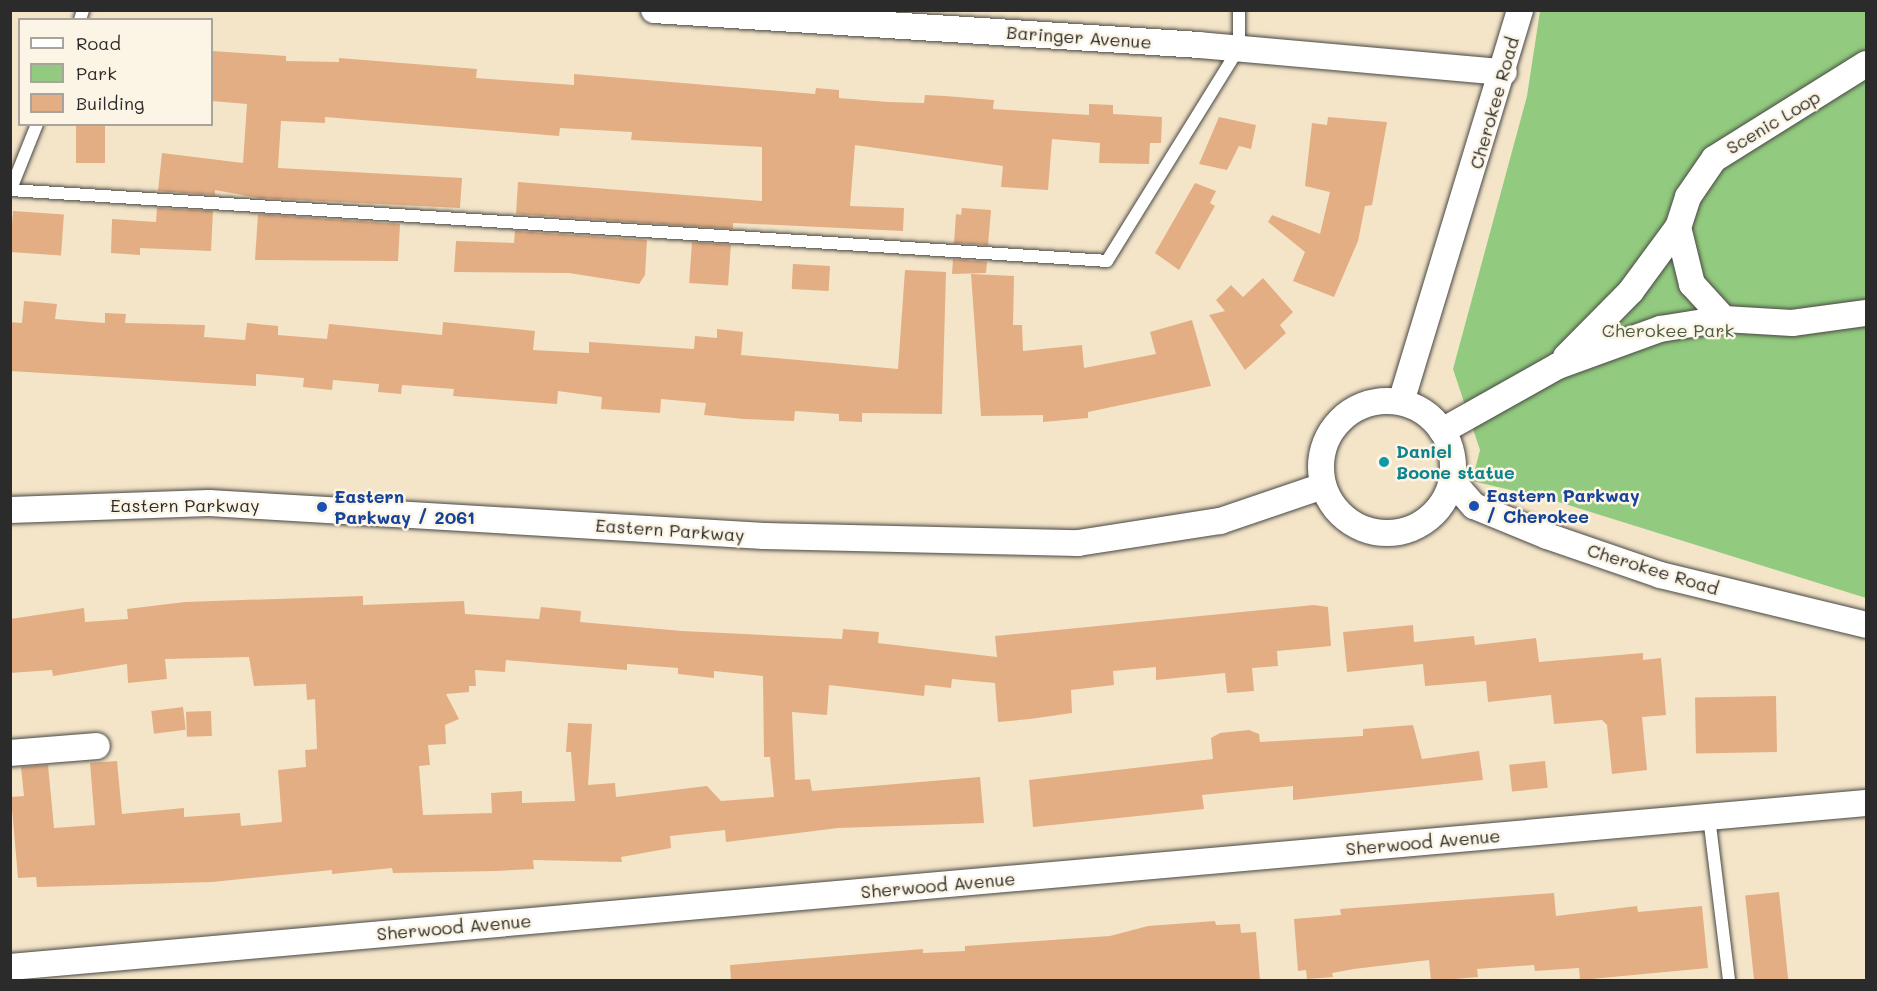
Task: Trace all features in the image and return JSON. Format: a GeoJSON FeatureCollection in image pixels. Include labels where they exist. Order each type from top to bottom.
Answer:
{"type":"FeatureCollection","features":[{"type":"Feature","properties":{"kind":"street","name":"Baringer Avenue"},"geometry":{"type":"LineString","coordinates":[[654,10],[1239,48],[1504,72]]}},
{"type":"Feature","properties":{"kind":"street","name":"Cherokee Road"},"geometry":{"type":"LineString","coordinates":[[1401,402],[1504,72],[1520,10]]}},
{"type":"Feature","properties":{"kind":"street","name":"Scenic Loop"},"geometry":{"type":"LineString","coordinates":[[1678,227],[1688,197],[1713,159],[1866,64]]}},
{"type":"Feature","properties":{"kind":"street"},"geometry":{"type":"LineString","coordinates":[[1678,227],[1689,278],[1707,306],[1724,319]]}},
{"type":"Feature","properties":{"kind":"street"},"geometry":{"type":"LineString","coordinates":[[1558,366],[1614,311],[1678,227]]}},
{"type":"Feature","properties":{"kind":"street"},"geometry":{"type":"LineString","coordinates":[[1442,431],[1558,366],[1660,329],[1724,319],[1792,323],[1866,312]]}},
{"type":"Feature","properties":{"kind":"street"},"geometry":{"type":"LineString","coordinates":[[1372,402],[1401,402],[1423,411],[1442,431],[1452,450],[1453,482],[1442,507],[1416,528],[1385,535],[1358,528],[1334,508],[1323,486],[1320,459],[1326,438],[1348,413],[1372,402]]}},
{"type":"Feature","properties":{"kind":"street","name":"Cherokee Road"},"geometry":{"type":"LineString","coordinates":[[1453,482],[1474,506],[1558,540],[1660,575],[1866,625]]}},
{"type":"Feature","properties":{"kind":"street","name":"Eastern Parkway"},"geometry":{"type":"LineString","coordinates":[[10,510],[208,503],[788,537],[1078,543],[1220,521],[1323,486]]}},
{"type":"Feature","properties":{"kind":"street"},"geometry":{"type":"LineString","coordinates":[[10,753],[97,746]]}},
{"type":"Feature","properties":{"kind":"street","name":"Sherwood Avenue"},"geometry":{"type":"LineString","coordinates":[[10,968],[1866,803]]}},
{"type":"Feature","properties":{"kind":"lane"},"geometry":{"type":"LineString","coordinates":[[36,126],[11,189],[1107,261],[1239,48],[1239,10]]}},
{"type":"Feature","properties":{"kind":"lane"},"geometry":{"type":"LineString","coordinates":[[1709,817],[1729,981]]}},
{"type":"Feature","properties":{"kind":"green space","name":"Cherokee Park"},"geometry":{"type":"Polygon","coordinates":[[[1540,11],[1866,11],[1866,598],[1549,499],[1472,481],[1480,450],[1453,369],[1527,96],[1540,11]]]}},
{"type":"Feature","properties":{"kind":"building"},"geometry":{"type":"Polygon","coordinates":[[[213,51],[286,56],[286,61],[339,62],[339,58],[477,69],[476,78],[574,85],[574,74],[815,94],[816,88],[839,90],[839,98],[888,102],[924,103],[925,95],[945,96],[994,100],[993,109],[1089,115],[1089,104],[1113,105],[1113,114],[1162,117],[1161,143],[1150,143],[1149,164],[1099,163],[1100,143],[1052,139],[1048,190],[1001,187],[1003,166],[855,145],[850,206],[904,208],[903,231],[733,223],[733,229],[516,214],[518,182],[762,201],[762,147],[631,140],[632,132],[560,128],[559,136],[325,117],[325,123],[281,121],[278,168],[462,178],[460,208],[259,198],[215,190],[215,195],[158,191],[162,153],[243,163],[247,104],[213,101],[213,51]]]}},
{"type":"Feature","properties":{"kind":"building"},"geometry":{"type":"Polygon","coordinates":[[[1219,117],[1256,125],[1251,149],[1239,146],[1227,170],[1199,164],[1219,117]]]}},
{"type":"Feature","properties":{"kind":"building"},"geometry":{"type":"Polygon","coordinates":[[[1328,117],[1387,122],[1372,205],[1365,206],[1358,241],[1334,297],[1293,281],[1305,252],[1268,222],[1272,215],[1320,234],[1330,192],[1305,186],[1312,123],[1327,125],[1328,117]]]}},
{"type":"Feature","properties":{"kind":"building"},"geometry":{"type":"Polygon","coordinates":[[[76,126],[105,126],[105,163],[76,163],[76,126]]]}},
{"type":"Feature","properties":{"kind":"building"},"geometry":{"type":"Polygon","coordinates":[[[1195,183],[1216,191],[1210,203],[1215,206],[1179,270],[1155,253],[1195,183]]]}},
{"type":"Feature","properties":{"kind":"building"},"geometry":{"type":"Polygon","coordinates":[[[157,208],[213,211],[211,251],[140,248],[140,255],[111,253],[112,219],[156,222],[157,208]]]}},
{"type":"Feature","properties":{"kind":"building"},"geometry":{"type":"Polygon","coordinates":[[[962,208],[991,210],[988,245],[954,243],[956,214],[961,215],[962,208]]]}},
{"type":"Feature","properties":{"kind":"building"},"geometry":{"type":"Polygon","coordinates":[[[13,211],[64,215],[61,255],[10,252],[13,211]]]}},
{"type":"Feature","properties":{"kind":"building"},"geometry":{"type":"Polygon","coordinates":[[[258,214],[400,224],[398,261],[255,260],[258,214]]]}},
{"type":"Feature","properties":{"kind":"building"},"geometry":{"type":"Polygon","coordinates":[[[515,231],[647,240],[645,275],[639,284],[569,273],[454,272],[456,241],[514,243],[515,231]]]}},
{"type":"Feature","properties":{"kind":"building"},"geometry":{"type":"Polygon","coordinates":[[[692,242],[731,245],[728,286],[689,283],[692,242]]]}},
{"type":"Feature","properties":{"kind":"building"},"geometry":{"type":"Polygon","coordinates":[[[953,259],[987,262],[986,273],[952,274],[953,259]]]}},
{"type":"Feature","properties":{"kind":"building"},"geometry":{"type":"Polygon","coordinates":[[[793,264],[830,266],[829,291],[792,289],[793,264]]]}},
{"type":"Feature","properties":{"kind":"building"},"geometry":{"type":"Polygon","coordinates":[[[905,270],[946,272],[942,414],[862,413],[862,422],[839,421],[839,414],[795,411],[794,421],[744,419],[704,415],[706,403],[661,399],[660,413],[601,409],[602,397],[558,391],[557,404],[453,396],[454,389],[402,385],[401,394],[378,392],[379,384],[333,380],[332,390],[303,387],[304,378],[256,374],[256,386],[10,371],[10,322],[22,323],[24,301],[57,304],[55,319],[105,323],[105,313],[126,314],[125,323],[205,325],[204,337],[245,340],[247,323],[278,326],[278,335],[327,339],[329,324],[442,335],[443,322],[535,331],[533,350],[589,353],[589,342],[694,349],[695,336],[717,338],[717,329],[743,332],[741,355],[898,369],[905,270]]]}},
{"type":"Feature","properties":{"kind":"building"},"geometry":{"type":"Polygon","coordinates":[[[971,274],[1014,276],[1013,325],[1022,325],[1023,351],[1082,345],[1084,368],[1156,354],[1150,332],[1192,320],[1211,386],[1088,412],[1088,418],[1043,422],[1043,415],[981,416],[971,274]]]}},
{"type":"Feature","properties":{"kind":"building"},"geometry":{"type":"Polygon","coordinates":[[[1263,278],[1293,312],[1280,325],[1286,333],[1245,370],[1209,315],[1225,311],[1216,300],[1231,285],[1243,297],[1263,278]]]}},
{"type":"Feature","properties":{"kind":"building"},"geometry":{"type":"Polygon","coordinates":[[[363,596],[363,605],[464,601],[465,614],[539,619],[541,607],[581,611],[580,622],[682,631],[842,639],[843,629],[879,632],[878,643],[997,657],[995,636],[1314,605],[1328,607],[1331,646],[1277,651],[1278,666],[1252,668],[1254,691],[1227,693],[1225,673],[1156,680],[1156,667],[1113,671],[1114,685],[1071,690],[1072,713],[1030,719],[998,722],[995,683],[952,679],[951,688],[925,685],[924,696],[829,685],[827,715],[792,712],[795,780],[810,779],[812,791],[980,777],[984,823],[838,828],[726,842],[725,830],[670,836],[671,848],[621,857],[622,862],[533,860],[534,869],[393,873],[392,868],[332,874],[332,870],[212,882],[37,887],[36,877],[18,878],[11,797],[24,796],[21,767],[48,765],[54,828],[95,825],[90,763],[117,761],[122,814],[184,808],[184,817],[240,813],[241,826],[282,822],[278,770],[306,767],[305,750],[317,749],[315,699],[307,700],[306,684],[254,686],[249,657],[165,659],[167,679],[128,683],[127,664],[53,676],[52,670],[10,673],[10,619],[84,608],[85,622],[128,619],[127,609],[185,602],[363,596]],[[506,660],[505,672],[475,670],[476,686],[469,686],[469,692],[446,694],[459,719],[445,725],[446,744],[428,745],[430,765],[419,766],[423,815],[492,813],[491,793],[522,791],[522,803],[575,801],[571,752],[566,752],[568,723],[592,724],[588,785],[615,783],[616,797],[707,786],[721,801],[774,797],[770,757],[764,757],[763,676],[714,671],[714,678],[678,674],[678,668],[627,664],[627,670],[506,660]]]}},
{"type":"Feature","properties":{"kind":"building"},"geometry":{"type":"Polygon","coordinates":[[[1413,625],[1414,642],[1474,636],[1475,645],[1536,638],[1539,662],[1643,653],[1643,660],[1661,658],[1666,715],[1642,717],[1647,770],[1612,774],[1607,725],[1602,720],[1554,724],[1551,695],[1488,702],[1486,681],[1425,686],[1423,664],[1347,672],[1343,632],[1413,625]]]}},
{"type":"Feature","properties":{"kind":"building"},"geometry":{"type":"Polygon","coordinates":[[[1776,696],[1777,752],[1696,753],[1695,697],[1776,696]]]}},
{"type":"Feature","properties":{"kind":"building"},"geometry":{"type":"Polygon","coordinates":[[[183,707],[186,730],[154,734],[151,711],[183,707]]]}},
{"type":"Feature","properties":{"kind":"building"},"geometry":{"type":"Polygon","coordinates":[[[211,711],[212,736],[187,737],[186,712],[211,711]]]}},
{"type":"Feature","properties":{"kind":"building"},"geometry":{"type":"Polygon","coordinates":[[[1413,725],[1422,759],[1479,751],[1483,780],[1293,800],[1293,786],[1202,795],[1204,809],[1033,827],[1029,780],[1213,759],[1211,738],[1220,733],[1249,730],[1259,734],[1260,742],[1363,736],[1363,729],[1413,725]]]}},
{"type":"Feature","properties":{"kind":"building"},"geometry":{"type":"Polygon","coordinates":[[[1545,761],[1548,788],[1512,792],[1509,765],[1545,761]]]}},
{"type":"Feature","properties":{"kind":"building"},"geometry":{"type":"Polygon","coordinates":[[[1779,892],[1788,980],[1754,980],[1745,896],[1779,892]]]}},
{"type":"Feature","properties":{"kind":"building"},"geometry":{"type":"Polygon","coordinates":[[[1554,893],[1556,916],[1637,906],[1638,912],[1702,906],[1708,968],[1580,980],[1579,968],[1535,971],[1534,965],[1477,969],[1478,977],[1431,981],[1429,960],[1354,969],[1332,973],[1333,977],[1307,979],[1306,970],[1298,971],[1294,919],[1341,915],[1340,909],[1554,893]]]}},
{"type":"Feature","properties":{"kind":"building"},"geometry":{"type":"Polygon","coordinates":[[[1215,921],[1216,925],[1240,924],[1241,933],[1256,932],[1260,981],[731,981],[730,965],[923,949],[923,953],[965,951],[965,946],[1110,936],[1148,926],[1215,921]]]}},
{"type":"Feature","properties":{"kind":"place","name":"Daniel Boone statue"},"geometry":{"type":"Point","coordinates":[1384,462]}},
{"type":"Feature","properties":{"kind":"place","name":"Eastern Parkway / Cherokee"},"geometry":{"type":"Point","coordinates":[1474,506]}},
{"type":"Feature","properties":{"kind":"place","name":"Eastern Parkway / 2061"},"geometry":{"type":"Point","coordinates":[322,507]}}]}
